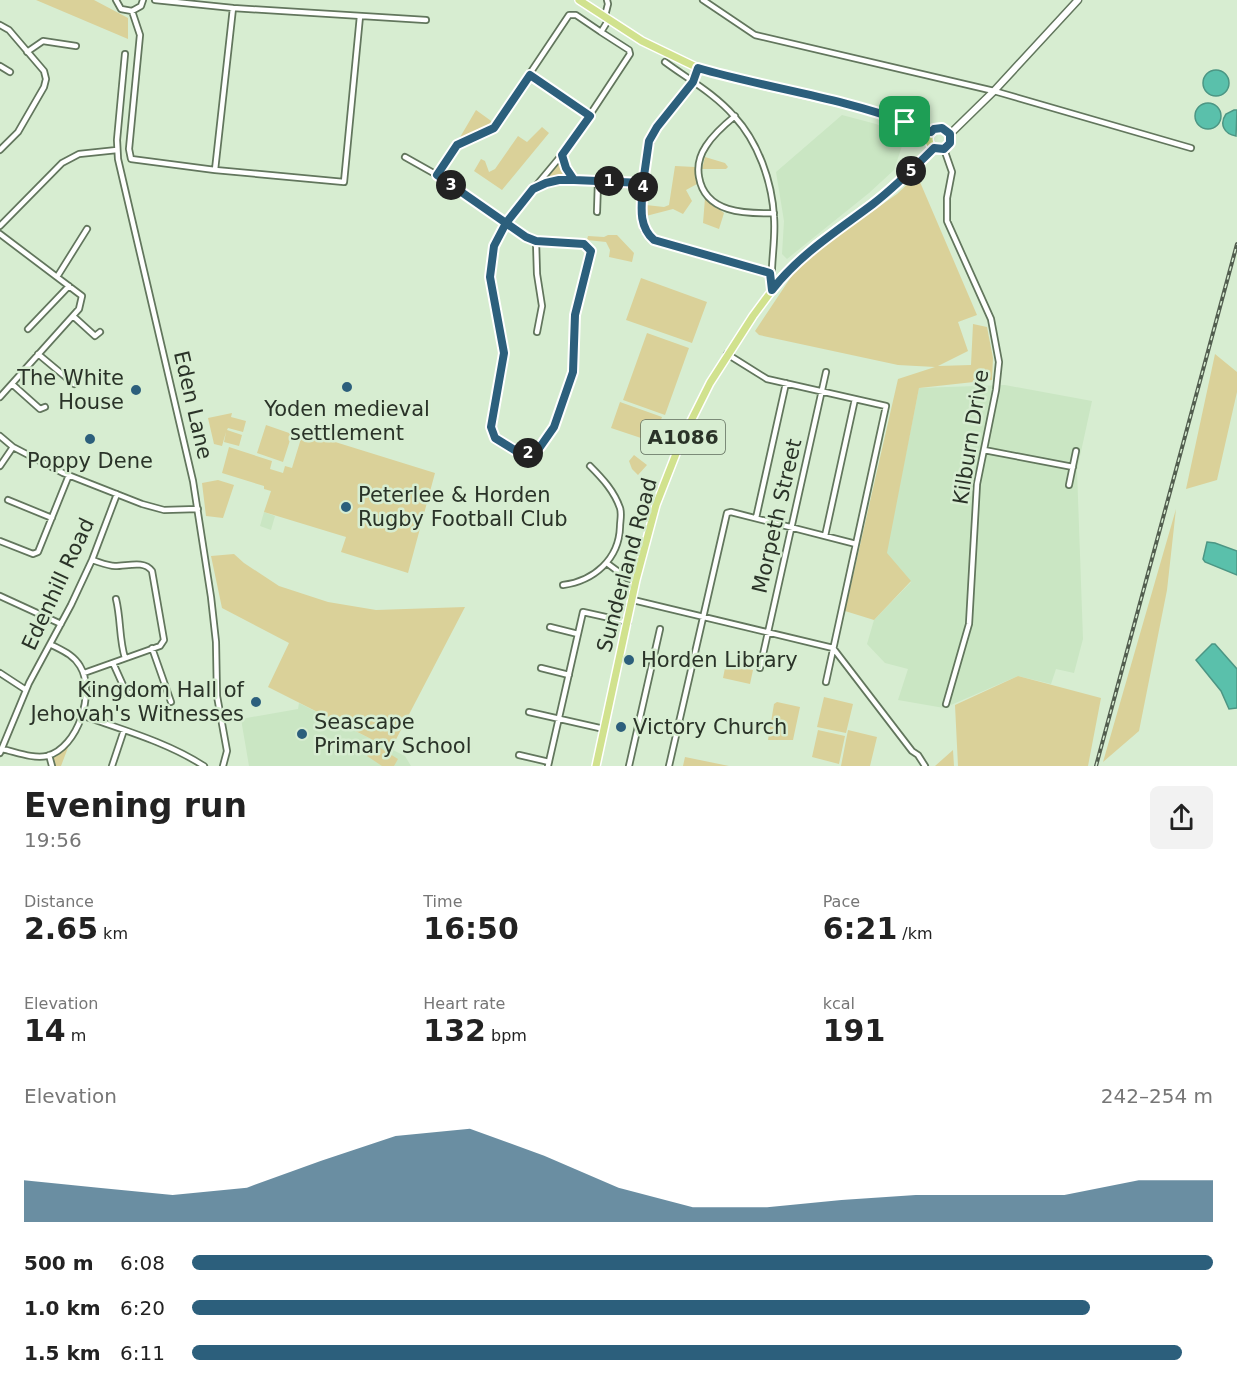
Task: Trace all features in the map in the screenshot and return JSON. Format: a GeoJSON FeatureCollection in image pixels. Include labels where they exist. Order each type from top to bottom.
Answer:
{"type":"FeatureCollection","features":[{"type":"Feature","properties":{"kind":"main road"},"geometry":{"type":"LineString","coordinates":[[579,0],[657,50],[698,68],[863,108],[931,132]]}},
{"type":"Feature","properties":{"kind":"main road"},"geometry":{"type":"LineString","coordinates":[[950,134],[942,128],[934,129],[929,141],[934,148],[944,149],[950,143],[950,134],[994,91],[1078,0]]}},
{"type":"Feature","properties":{"kind":"main road","name":"Sunderland Road"},"geometry":{"type":"LineString","coordinates":[[596,766],[636,580],[653,514],[694,411],[727,354],[782,276],[812,249],[904,177],[934,148]]}},
{"type":"Feature","properties":{"kind":"street"},"geometry":{"type":"LineString","coordinates":[[116,0],[121,9],[132,11],[141,6],[143,0]]}},
{"type":"Feature","properties":{"kind":"street"},"geometry":{"type":"LineString","coordinates":[[155,0],[233,8],[426,20]]}},
{"type":"Feature","properties":{"kind":"street"},"geometry":{"type":"LineString","coordinates":[[601,32],[607,17],[607,0]]}},
{"type":"Feature","properties":{"kind":"street"},"geometry":{"type":"LineString","coordinates":[[703,0],[755,35],[994,91],[1191,148]]}},
{"type":"Feature","properties":{"kind":"street"},"geometry":{"type":"LineString","coordinates":[[214,170],[233,8]]}},
{"type":"Feature","properties":{"kind":"street"},"geometry":{"type":"LineString","coordinates":[[132,11],[140,35],[129,149],[131,159],[214,170],[344,182],[360,16]]}},
{"type":"Feature","properties":{"kind":"street"},"geometry":{"type":"LineString","coordinates":[[405,157],[437,175],[506,223],[526,237],[536,241],[584,244],[591,251],[575,315],[573,372],[554,427],[540,447],[532,453],[521,454],[513,450],[495,438],[491,427],[504,353],[490,277],[494,246],[506,223],[562,155],[590,116],[630,54],[628,50],[576,15],[569,15],[494,128],[457,145],[437,175]]}},
{"type":"Feature","properties":{"kind":"street"},"geometry":{"type":"LineString","coordinates":[[0,26],[9,30],[44,71],[46,79],[44,87],[18,132],[0,150]]}},
{"type":"Feature","properties":{"kind":"street"},"geometry":{"type":"LineString","coordinates":[[27,52],[44,41],[76,46]]}},
{"type":"Feature","properties":{"kind":"street","name":"Eden Lane"},"geometry":{"type":"LineString","coordinates":[[125,54],[117,150],[182,425],[198,509],[213,619],[217,696],[227,751],[224,766]]}},
{"type":"Feature","properties":{"kind":"street"},"geometry":{"type":"LineString","coordinates":[[665,62],[735,116],[760,157],[770,188],[774,213],[774,248],[770,273],[772,290]]}},
{"type":"Feature","properties":{"kind":"street"},"geometry":{"type":"LineString","coordinates":[[0,66],[10,72]]}},
{"type":"Feature","properties":{"kind":"street"},"geometry":{"type":"LineString","coordinates":[[698,68],[693,82],[657,127],[649,141],[643,183],[642,220],[645,232],[654,240],[770,273]]}},
{"type":"Feature","properties":{"kind":"street"},"geometry":{"type":"LineString","coordinates":[[530,75],[590,116]]}},
{"type":"Feature","properties":{"kind":"street"},"geometry":{"type":"LineString","coordinates":[[735,116],[716,133],[705,147],[699,161],[698,174],[701,187],[711,200],[724,208],[740,212],[774,213]]}},
{"type":"Feature","properties":{"kind":"street","name":"Kilburn Drive"},"geometry":{"type":"LineString","coordinates":[[944,149],[952,172],[947,198],[947,220],[991,319],[999,362],[996,390],[977,484],[969,624],[946,704]]}},
{"type":"Feature","properties":{"kind":"street"},"geometry":{"type":"LineString","coordinates":[[0,226],[62,163],[79,154],[117,150]]}},
{"type":"Feature","properties":{"kind":"street"},"geometry":{"type":"LineString","coordinates":[[562,155],[566,168],[574,180]]}},
{"type":"Feature","properties":{"kind":"street"},"geometry":{"type":"LineString","coordinates":[[533,189],[559,180],[643,183]]}},
{"type":"Feature","properties":{"kind":"street"},"geometry":{"type":"LineString","coordinates":[[597,212],[598,181]]}},
{"type":"Feature","properties":{"kind":"street"},"geometry":{"type":"LineString","coordinates":[[57,277],[87,229]]}},
{"type":"Feature","properties":{"kind":"street"},"geometry":{"type":"LineString","coordinates":[[0,234],[82,296],[80,309],[0,397]]}},
{"type":"Feature","properties":{"kind":"street"},"geometry":{"type":"LineString","coordinates":[[536,241],[537,274],[542,306],[537,332]]}},
{"type":"Feature","properties":{"kind":"street"},"geometry":{"type":"LineString","coordinates":[[28,329],[69,286]]}},
{"type":"Feature","properties":{"kind":"street"},"geometry":{"type":"LineString","coordinates":[[73,316],[95,336],[100,332]]}},
{"type":"Feature","properties":{"kind":"street"},"geometry":{"type":"LineString","coordinates":[[38,354],[74,384]]}},
{"type":"Feature","properties":{"kind":"street"},"geometry":{"type":"LineString","coordinates":[[727,354],[767,379],[886,406],[826,682]]}},
{"type":"Feature","properties":{"kind":"street","name":"Morpeth Street"},"geometry":{"type":"LineString","coordinates":[[760,668],[826,372]]}},
{"type":"Feature","properties":{"kind":"street"},"geometry":{"type":"LineString","coordinates":[[756,518],[786,383]]}},
{"type":"Feature","properties":{"kind":"street"},"geometry":{"type":"LineString","coordinates":[[12,384],[40,409],[45,407]]}},
{"type":"Feature","properties":{"kind":"street"},"geometry":{"type":"LineString","coordinates":[[825,536],[855,399]]}},
{"type":"Feature","properties":{"kind":"street"},"geometry":{"type":"LineString","coordinates":[[0,436],[13,447],[69,475],[117,494],[164,510],[198,509]]}},
{"type":"Feature","properties":{"kind":"street"},"geometry":{"type":"LineString","coordinates":[[0,466],[13,447]]}},
{"type":"Feature","properties":{"kind":"street"},"geometry":{"type":"LineString","coordinates":[[984,450],[1073,467]]}},
{"type":"Feature","properties":{"kind":"street"},"geometry":{"type":"LineString","coordinates":[[1069,485],[1076,451]]}},
{"type":"Feature","properties":{"kind":"street"},"geometry":{"type":"LineString","coordinates":[[563,585],[576,584],[608,564],[620,538],[621,511],[610,487],[590,466]]}},
{"type":"Feature","properties":{"kind":"street"},"geometry":{"type":"LineString","coordinates":[[0,542],[35,555],[69,475]]}},
{"type":"Feature","properties":{"kind":"street","name":"Edenhill Road"},"geometry":{"type":"LineString","coordinates":[[1,751],[26,690],[92,560],[117,494]]}},
{"type":"Feature","properties":{"kind":"street"},"geometry":{"type":"LineString","coordinates":[[8,501],[52,518]]}},
{"type":"Feature","properties":{"kind":"street"},"geometry":{"type":"LineString","coordinates":[[669,766],[727,513],[756,518],[791,529],[856,544]]}},
{"type":"Feature","properties":{"kind":"street"},"geometry":{"type":"LineString","coordinates":[[84,673],[160,646],[164,640],[152,571],[149,567],[142,564],[113,566],[92,560]]}},
{"type":"Feature","properties":{"kind":"street"},"geometry":{"type":"LineString","coordinates":[[608,564],[627,578],[636,580]]}},
{"type":"Feature","properties":{"kind":"street"},"geometry":{"type":"LineString","coordinates":[[0,596],[61,624]]}},
{"type":"Feature","properties":{"kind":"street"},"geometry":{"type":"LineString","coordinates":[[116,599],[120,616],[120,642],[125,658]]}},
{"type":"Feature","properties":{"kind":"street"},"geometry":{"type":"LineString","coordinates":[[633,600],[833,648],[925,766]]}},
{"type":"Feature","properties":{"kind":"street"},"geometry":{"type":"LineString","coordinates":[[519,755],[549,764],[583,612],[628,622]]}},
{"type":"Feature","properties":{"kind":"street"},"geometry":{"type":"LineString","coordinates":[[550,627],[578,634]]}},
{"type":"Feature","properties":{"kind":"street"},"geometry":{"type":"LineString","coordinates":[[629,766],[660,629]]}},
{"type":"Feature","properties":{"kind":"street"},"geometry":{"type":"LineString","coordinates":[[1,751],[34,756],[49,755],[67,745],[74,735],[87,688],[84,673],[74,658],[50,645]]}},
{"type":"Feature","properties":{"kind":"street"},"geometry":{"type":"LineString","coordinates":[[152,648],[171,702]]}},
{"type":"Feature","properties":{"kind":"street"},"geometry":{"type":"LineString","coordinates":[[113,663],[127,694],[130,693]]}},
{"type":"Feature","properties":{"kind":"street"},"geometry":{"type":"LineString","coordinates":[[541,668],[569,675]]}},
{"type":"Feature","properties":{"kind":"street"},"geometry":{"type":"LineString","coordinates":[[0,673],[26,690]]}},
{"type":"Feature","properties":{"kind":"street"},"geometry":{"type":"LineString","coordinates":[[529,712],[604,729]]}},
{"type":"Feature","properties":{"kind":"street"},"geometry":{"type":"LineString","coordinates":[[81,715],[174,749],[204,766]]}},
{"type":"Feature","properties":{"kind":"street"},"geometry":{"type":"LineString","coordinates":[[112,766],[124,730]]}},
{"type":"Feature","properties":{"kind":"street"},"geometry":{"type":"LineString","coordinates":[[49,755],[52,766]]}},
{"type":"Feature","properties":{"kind":"shaded area"},"geometry":{"type":"Polygon","coordinates":[[[36,0],[94,0],[128,18],[128,39],[36,0]]]}},
{"type":"Feature","properties":{"kind":"shaded area"},"geometry":{"type":"Polygon","coordinates":[[[476,110],[494,123],[459,139],[476,110]]]}},
{"type":"Feature","properties":{"kind":"shaded area"},"geometry":{"type":"Polygon","coordinates":[[[842,115],[896,132],[904,140],[894,170],[787,259],[782,254],[784,221],[776,172],[842,115]]]}},
{"type":"Feature","properties":{"kind":"shaded area"},"geometry":{"type":"Polygon","coordinates":[[[542,127],[549,133],[502,190],[474,171],[481,159],[485,161],[489,172],[495,169],[518,136],[527,142],[542,127]]]}},
{"type":"Feature","properties":{"kind":"shaded area"},"geometry":{"type":"Polygon","coordinates":[[[705,157],[725,163],[728,167],[726,169],[702,169],[705,157]]]}},
{"type":"Feature","properties":{"kind":"shaded area"},"geometry":{"type":"Polygon","coordinates":[[[560,161],[569,176],[555,177],[543,182],[560,161]]]}},
{"type":"Feature","properties":{"kind":"shaded area"},"geometry":{"type":"Polygon","coordinates":[[[675,166],[695,167],[697,184],[686,190],[692,201],[683,214],[673,209],[646,216],[646,205],[664,207],[669,205],[675,166]]]}},
{"type":"Feature","properties":{"kind":"shaded area"},"geometry":{"type":"Polygon","coordinates":[[[917,175],[977,315],[958,322],[968,351],[938,366],[971,365],[973,324],[987,327],[993,358],[992,380],[919,388],[887,553],[911,581],[874,620],[845,611],[898,379],[935,367],[898,365],[759,335],[755,331],[795,271],[823,246],[897,194],[917,175]]]}},
{"type":"Feature","properties":{"kind":"shaded area"},"geometry":{"type":"Polygon","coordinates":[[[705,198],[724,213],[719,229],[703,223],[705,198]]]}},
{"type":"Feature","properties":{"kind":"shaded area"},"geometry":{"type":"Polygon","coordinates":[[[617,235],[634,253],[632,262],[609,257],[610,250],[606,242],[587,240],[588,236],[617,235]]]}},
{"type":"Feature","properties":{"kind":"shaded area"},"geometry":{"type":"Polygon","coordinates":[[[641,278],[707,302],[692,343],[626,320],[641,278]]]}},
{"type":"Feature","properties":{"kind":"shaded area"},"geometry":{"type":"Polygon","coordinates":[[[647,333],[689,348],[665,415],[623,400],[647,333]]]}},
{"type":"Feature","properties":{"kind":"shaded area"},"geometry":{"type":"Polygon","coordinates":[[[1215,354],[1237,372],[1237,392],[1217,480],[1186,489],[1215,354]]]}},
{"type":"Feature","properties":{"kind":"shaded area"},"geometry":{"type":"Polygon","coordinates":[[[1005,385],[1092,401],[1077,470],[1083,639],[1074,673],[1056,669],[1051,684],[1018,676],[944,708],[898,700],[908,669],[885,663],[867,644],[874,620],[911,582],[886,553],[919,388],[1005,385]]]}},
{"type":"Feature","properties":{"kind":"shaded area"},"geometry":{"type":"Polygon","coordinates":[[[620,402],[662,417],[653,442],[611,428],[620,402]]]}},
{"type":"Feature","properties":{"kind":"shaded area"},"geometry":{"type":"Polygon","coordinates":[[[232,413],[231,417],[246,421],[243,432],[228,428],[227,430],[242,435],[239,446],[224,442],[226,432],[222,446],[214,444],[208,418],[232,413]]]}},
{"type":"Feature","properties":{"kind":"shaded area"},"geometry":{"type":"Polygon","coordinates":[[[266,425],[292,434],[283,462],[257,453],[266,425]]]}},
{"type":"Feature","properties":{"kind":"shaded area","name":"Peterlee & Horden Rugby Football Club"},"geometry":{"type":"Polygon","coordinates":[[[303,432],[435,473],[408,573],[341,552],[346,537],[264,512],[271,491],[264,489],[264,486],[222,473],[229,447],[272,461],[270,469],[283,473],[285,466],[292,468],[303,432]]]}},
{"type":"Feature","properties":{"kind":"shaded area"},"geometry":{"type":"Polygon","coordinates":[[[634,455],[647,465],[638,475],[632,469],[629,461],[634,455]]]}},
{"type":"Feature","properties":{"kind":"shaded area"},"geometry":{"type":"Polygon","coordinates":[[[218,480],[234,485],[223,518],[206,516],[202,483],[218,480]]]}},
{"type":"Feature","properties":{"kind":"shaded area"},"geometry":{"type":"Polygon","coordinates":[[[1176,509],[1167,590],[1139,731],[1103,762],[1176,509]]]}},
{"type":"Feature","properties":{"kind":"shaded area"},"geometry":{"type":"Polygon","coordinates":[[[264,512],[275,516],[271,530],[260,526],[264,512]]]}},
{"type":"Feature","properties":{"kind":"shaded area"},"geometry":{"type":"Polygon","coordinates":[[[234,554],[279,586],[328,602],[376,610],[465,607],[391,749],[268,687],[289,643],[222,608],[211,556],[234,554]]]}},
{"type":"Feature","properties":{"kind":"shaded area"},"geometry":{"type":"Polygon","coordinates":[[[726,663],[753,670],[750,684],[723,678],[726,663]]]}},
{"type":"Feature","properties":{"kind":"shaded area"},"geometry":{"type":"Polygon","coordinates":[[[1018,676],[1101,698],[1088,766],[958,766],[955,705],[1018,676]]]}},
{"type":"Feature","properties":{"kind":"shaded area"},"geometry":{"type":"Polygon","coordinates":[[[824,697],[853,704],[846,733],[817,727],[824,697]]]}},
{"type":"Feature","properties":{"kind":"shaded area"},"geometry":{"type":"Polygon","coordinates":[[[777,702],[800,707],[793,740],[768,740],[774,704],[777,702]]]}},
{"type":"Feature","properties":{"kind":"shaded area","name":"Seascape Primary School"},"geometry":{"type":"Polygon","coordinates":[[[299,703],[405,756],[411,766],[249,766],[241,719],[298,709],[299,703]]]}},
{"type":"Feature","properties":{"kind":"shaded area"},"geometry":{"type":"Polygon","coordinates":[[[818,730],[845,736],[839,764],[812,757],[818,730]]]}},
{"type":"Feature","properties":{"kind":"shaded area"},"geometry":{"type":"Polygon","coordinates":[[[848,730],[877,737],[870,766],[841,766],[848,730]]]}},
{"type":"Feature","properties":{"kind":"shaded area"},"geometry":{"type":"Polygon","coordinates":[[[374,744],[398,759],[394,766],[382,766],[367,756],[374,744]]]}},
{"type":"Feature","properties":{"kind":"shaded area"},"geometry":{"type":"Polygon","coordinates":[[[69,745],[61,766],[54,766],[51,758],[69,745]]]}},
{"type":"Feature","properties":{"kind":"shaded area"},"geometry":{"type":"Polygon","coordinates":[[[953,750],[954,766],[935,766],[953,750]]]}},
{"type":"Feature","properties":{"kind":"shaded area"},"geometry":{"type":"Polygon","coordinates":[[[685,757],[729,766],[683,766],[685,757]]]}},
{"type":"Feature","properties":{"kind":"water"},"geometry":{"type":"Polygon","coordinates":[[[1216,70],[1225,74],[1229,83],[1225,92],[1216,96],[1207,92],[1203,83],[1207,74],[1216,70]]]}},
{"type":"Feature","properties":{"kind":"water"},"geometry":{"type":"Polygon","coordinates":[[[1208,103],[1217,107],[1221,116],[1217,125],[1208,129],[1199,125],[1195,116],[1199,107],[1208,103]]]}},
{"type":"Feature","properties":{"kind":"water"},"geometry":{"type":"Polygon","coordinates":[[[1237,110],[1236,136],[1228,133],[1223,125],[1226,114],[1237,110]]]}},
{"type":"Feature","properties":{"kind":"water"},"geometry":{"type":"Polygon","coordinates":[[[1207,542],[1237,551],[1237,575],[1205,562],[1203,559],[1207,542]]]}},
{"type":"Feature","properties":{"kind":"water"},"geometry":{"type":"Polygon","coordinates":[[[1212,644],[1215,644],[1237,669],[1237,708],[1229,709],[1221,691],[1196,660],[1212,644]]]}},
{"type":"Feature","properties":{"kind":"railway"},"geometry":{"type":"LineString","coordinates":[[1096,766],[1237,244]]}},
{"type":"Feature","properties":{"kind":"place","name":"Yoden medieval settlement"},"geometry":{"type":"Point","coordinates":[347,387]}},
{"type":"Feature","properties":{"kind":"place","name":"The White House"},"geometry":{"type":"Point","coordinates":[136,390]}},
{"type":"Feature","properties":{"kind":"place","name":"Poppy Dene"},"geometry":{"type":"Point","coordinates":[90,439]}},
{"type":"Feature","properties":{"kind":"place","name":"Peterlee & Horden Rugby Football Club"},"geometry":{"type":"Point","coordinates":[346,507]}},
{"type":"Feature","properties":{"kind":"place","name":"Horden Library"},"geometry":{"type":"Point","coordinates":[629,660]}},
{"type":"Feature","properties":{"kind":"place","name":"Kingdom Hall of Jehovah's Witnesses"},"geometry":{"type":"Point","coordinates":[256,702]}},
{"type":"Feature","properties":{"kind":"place","name":"Victory Church"},"geometry":{"type":"Point","coordinates":[621,727]}},
{"type":"Feature","properties":{"kind":"place","name":"Seascape Primary School"},"geometry":{"type":"Point","coordinates":[302,734]}},
{"type":"Feature","properties":{"kind":"route"},"geometry":{"type":"LineString","coordinates":[[905,122],[863,108],[698,68],[693,82],[657,127],[649,141],[643,183],[559,180],[533,189],[506,223],[494,246],[490,277],[504,353],[493,407],[491,427],[495,438],[521,454],[532,453],[540,447],[554,427],[573,372],[575,315],[591,251],[584,244],[536,241],[526,237],[506,223],[437,175],[457,145],[494,128],[530,75],[590,116],[562,155],[566,168],[574,180],[643,183],[642,220],[645,232],[654,240],[770,273],[772,290],[782,276],[817,244],[873,203],[934,148],[944,149],[950,143],[950,134],[942,128],[931,132],[905,122]]}}]}
